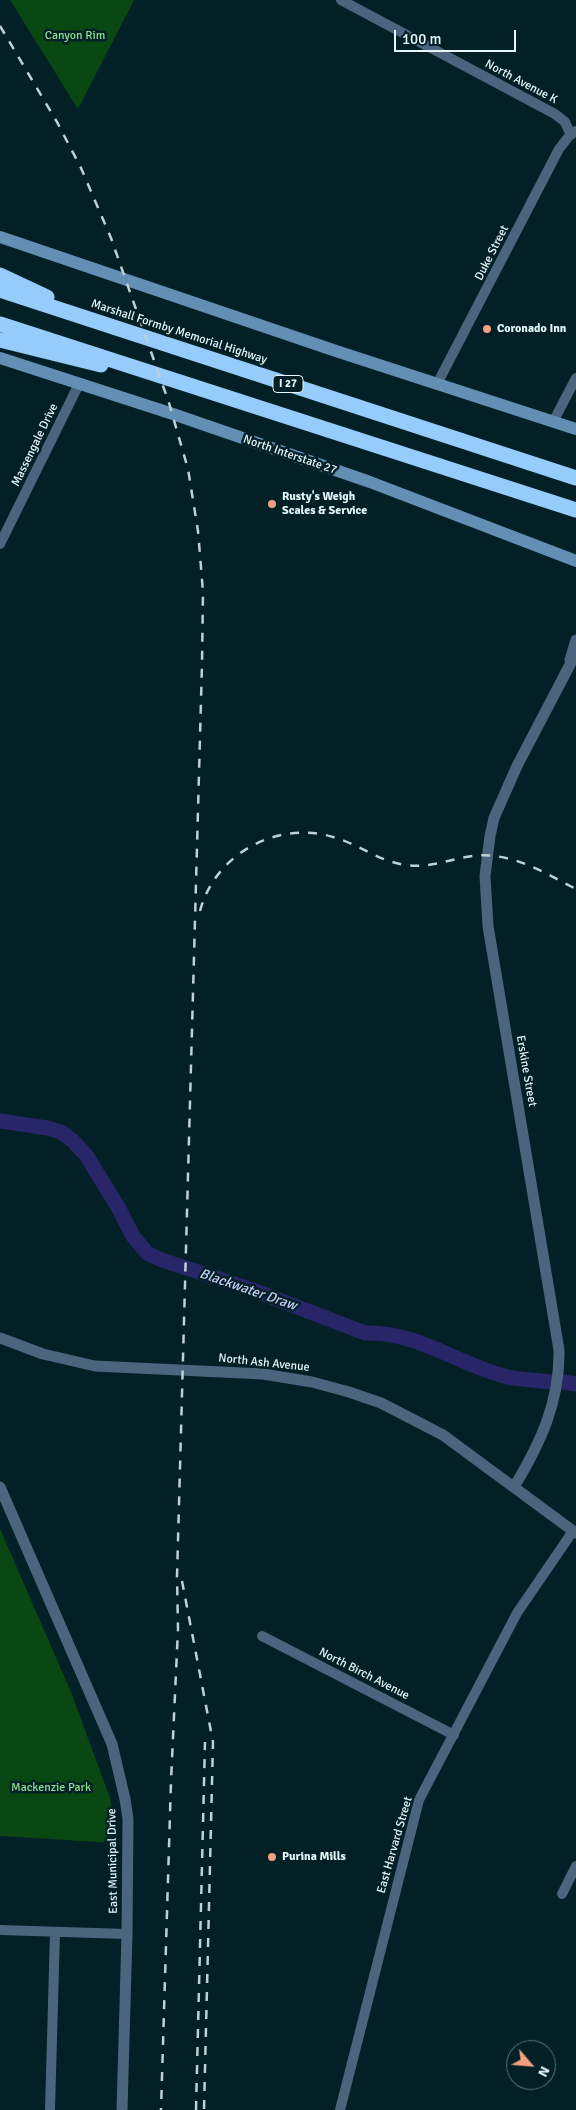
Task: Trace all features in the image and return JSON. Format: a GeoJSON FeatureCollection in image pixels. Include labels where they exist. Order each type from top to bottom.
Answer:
{"type":"FeatureCollection","features":[{"type":"Feature","properties":{"kind":"highway"},"geometry":{"type":"LineString","coordinates":[[0,275],[38,292],[83,316]]}},
{"type":"Feature","properties":{"kind":"highway","name":"Marshall Formby Memorial Highway"},"geometry":{"type":"LineString","coordinates":[[0,290],[576,478]]}},
{"type":"Feature","properties":{"kind":"highway","name":"I 27"},"geometry":{"type":"LineString","coordinates":[[0,324],[576,510]]}},
{"type":"Feature","properties":{"kind":"highway"},"geometry":{"type":"LineString","coordinates":[[0,340],[230,397]]}},
{"type":"Feature","properties":{"kind":"main road"},"geometry":{"type":"LineString","coordinates":[[0,238],[576,429]]}},
{"type":"Feature","properties":{"kind":"main road","name":"North Interstate 27"},"geometry":{"type":"LineString","coordinates":[[0,358],[370,482],[576,561]]}},
{"type":"Feature","properties":{"kind":"street","name":"North Avenue K"},"geometry":{"type":"LineString","coordinates":[[341,0],[554,114],[565,122],[573,133]]}},
{"type":"Feature","properties":{"kind":"street","name":"Duke Street"},"geometry":{"type":"LineString","coordinates":[[437,384],[559,150],[573,133]]}},
{"type":"Feature","properties":{"kind":"street"},"geometry":{"type":"LineString","coordinates":[[553,422],[576,378]]}},
{"type":"Feature","properties":{"kind":"street","name":"Massengale Drive"},"geometry":{"type":"LineString","coordinates":[[0,544],[79,384]]}},
{"type":"Feature","properties":{"kind":"street","name":"Erskine Street"},"geometry":{"type":"LineString","coordinates":[[568,666],[576,640]]}},
{"type":"Feature","properties":{"kind":"street","name":"Erskine Street"},"geometry":{"type":"LineString","coordinates":[[514,1487],[538,1446],[552,1408],[558,1385],[559,1350],[490,941],[484,876],[490,836],[505,791],[576,653]]}},
{"type":"Feature","properties":{"kind":"street","name":"North Ash Avenue"},"geometry":{"type":"LineString","coordinates":[[0,1338],[43,1354],[95,1366],[263,1374],[335,1388],[381,1403],[443,1436],[575,1532]]}},
{"type":"Feature","properties":{"kind":"street","name":"East Municipal Drive"},"geometry":{"type":"LineString","coordinates":[[0,1487],[112,1744],[126,1799],[128,1819],[127,1934],[122,2110]]}},
{"type":"Feature","properties":{"kind":"street","name":"East Harvard Street"},"geometry":{"type":"LineString","coordinates":[[340,2110],[419,1800],[517,1612],[575,1532]]}},
{"type":"Feature","properties":{"kind":"street","name":"North Birch Avenue"},"geometry":{"type":"LineString","coordinates":[[262,1636],[454,1735]]}},
{"type":"Feature","properties":{"kind":"street"},"geometry":{"type":"LineString","coordinates":[[562,1894],[576,1866]]}},
{"type":"Feature","properties":{"kind":"street"},"geometry":{"type":"LineString","coordinates":[[0,1930],[127,1934]]}},
{"type":"Feature","properties":{"kind":"street"},"geometry":{"type":"LineString","coordinates":[[50,2110],[55,1932]]}},
{"type":"Feature","properties":{"kind":"green space","name":"Canyon Rim"},"geometry":{"type":"Polygon","coordinates":[[[10,0],[134,0],[78,109],[10,0]]]}},
{"type":"Feature","properties":{"kind":"green space","name":"Mackenzie Park"},"geometry":{"type":"Polygon","coordinates":[[[0,1529],[71,1692],[110,1798],[115,1843],[0,1836],[0,1529]]]}},
{"type":"Feature","properties":{"kind":"waterway","name":"Blackwater Draw"},"geometry":{"type":"LineString","coordinates":[[0,1121],[47,1128],[61,1132],[73,1141],[86,1155],[118,1207],[133,1236],[147,1253],[162,1260],[253,1290],[365,1333],[402,1337],[490,1372],[508,1377],[551,1382]]}},
{"type":"Feature","properties":{"kind":"waterway","name":"Blackwater Draw"},"geometry":{"type":"LineString","coordinates":[[564,1382],[576,1384]]}},
{"type":"Feature","properties":{"kind":"railway"},"geometry":{"type":"LineString","coordinates":[[0,26],[57,122],[81,168],[111,238],[169,403],[188,469],[198,531],[203,592],[177,1577],[178,1629],[171,1781],[161,2110]]}},
{"type":"Feature","properties":{"kind":"railway"},"geometry":{"type":"LineString","coordinates":[[200,911],[208,891],[219,873],[234,858],[251,846],[270,838],[291,833],[312,833],[333,837],[378,857],[415,866],[481,855],[496,856],[523,863],[576,889]]}},
{"type":"Feature","properties":{"kind":"railway"},"geometry":{"type":"LineString","coordinates":[[182,1581],[213,1742],[204,2110]]}},
{"type":"Feature","properties":{"kind":"railway"},"geometry":{"type":"LineString","coordinates":[[196,2110],[205,1742]]}},
{"type":"Feature","properties":{"kind":"place","name":"Coronado Inn"},"geometry":{"type":"Point","coordinates":[487,329]}},
{"type":"Feature","properties":{"kind":"place","name":"Rusty's Weigh Scales & Service"},"geometry":{"type":"Point","coordinates":[272,504]}},
{"type":"Feature","properties":{"kind":"place","name":"Purina Mills"},"geometry":{"type":"Point","coordinates":[272,1857]}}]}
